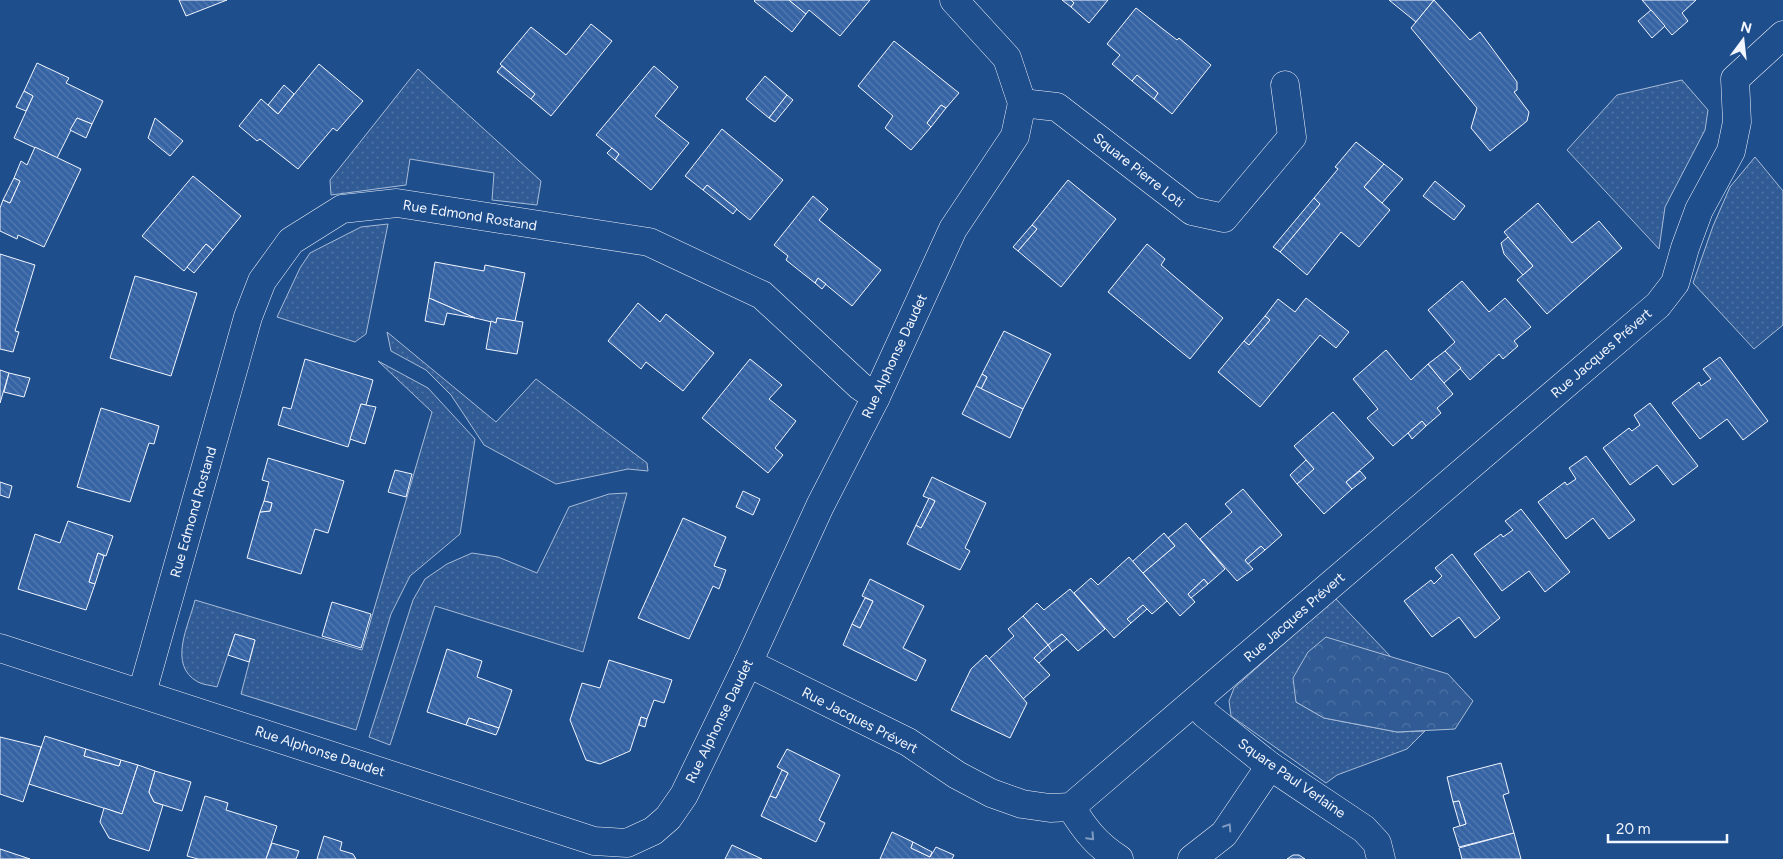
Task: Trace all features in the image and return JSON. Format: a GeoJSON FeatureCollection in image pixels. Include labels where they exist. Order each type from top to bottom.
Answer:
{"type":"FeatureCollection","features":[{"type":"Feature","properties":{"kind":"street"},"geometry":{"type":"LineString","coordinates":[[954,0],[1007,58],[1022,103]]}},
{"type":"Feature","properties":{"kind":"street","name":"Rue Jacques Prévert"},"geometry":{"type":"LineString","coordinates":[[748,663],[908,742],[958,776],[991,793],[1022,804],[1050,808],[1071,807],[1658,304],[1675,282],[1699,210],[1731,151],[1737,122],[1735,79],[1783,36]]}},
{"type":"Feature","properties":{"kind":"street","name":"Square Pierre Loti"},"geometry":{"type":"LineString","coordinates":[[1022,103],[1057,107],[1192,211],[1224,218],[1292,137],[1285,85]]}},
{"type":"Feature","properties":{"kind":"street","name":"Rue Alphonse Daudet"},"geometry":{"type":"LineString","coordinates":[[0,648],[594,841],[628,843],[653,831],[668,818],[684,795],[748,663],[803,542],[876,397],[952,230],[1015,136],[1022,103]]}},
{"type":"Feature","properties":{"kind":"street","name":"Rue Edmond Rostand"},"geometry":{"type":"LineString","coordinates":[[142,693],[248,317],[262,281],[292,241],[342,208],[397,203],[648,242],[762,294],[860,386],[876,397]]}},
{"type":"Feature","properties":{"kind":"street","name":"Square Paul Verlaine"},"geometry":{"type":"LineString","coordinates":[[1196,701],[1205,714],[1270,766],[1364,829],[1377,843],[1381,859]]}},
{"type":"Feature","properties":{"kind":"street"},"geometry":{"type":"LineString","coordinates":[[1192,859],[1224,834],[1270,766]]}},
{"type":"Feature","properties":{"kind":"street"},"geometry":{"type":"LineString","coordinates":[[1071,807],[1086,832],[1102,848],[1119,859]]}},
{"type":"Feature","properties":{"kind":"green space"},"geometry":{"type":"Polygon","coordinates":[[[418,69],[541,181],[537,205],[492,200],[494,173],[410,159],[406,185],[331,195],[330,180],[418,69]]]}},
{"type":"Feature","properties":{"kind":"green space"},"geometry":{"type":"Polygon","coordinates":[[[1682,80],[1708,110],[1705,130],[1665,207],[1659,249],[1567,150],[1617,95],[1682,80]]]}},
{"type":"Feature","properties":{"kind":"green space"},"geometry":{"type":"Polygon","coordinates":[[[1755,157],[1783,191],[1783,325],[1754,349],[1693,283],[1713,226],[1730,187],[1755,157]]]}},
{"type":"Feature","properties":{"kind":"green space"},"geometry":{"type":"Polygon","coordinates":[[[388,224],[366,334],[355,342],[277,317],[300,268],[310,253],[361,227],[388,224]]]}},
{"type":"Feature","properties":{"kind":"green space"},"geometry":{"type":"Polygon","coordinates":[[[387,332],[496,422],[536,379],[647,463],[648,471],[628,469],[556,484],[484,445],[451,395],[426,370],[391,351],[387,332]]]}},
{"type":"Feature","properties":{"kind":"green space"},"geometry":{"type":"Polygon","coordinates":[[[378,361],[428,388],[475,439],[460,534],[410,576],[391,614],[356,730],[241,694],[255,640],[235,634],[217,687],[200,683],[189,675],[184,666],[182,655],[185,632],[195,600],[362,650],[432,412],[378,361]]]}},
{"type":"Feature","properties":{"kind":"green space"},"geometry":{"type":"Polygon","coordinates":[[[627,493],[583,652],[435,606],[390,745],[369,737],[413,600],[425,579],[447,564],[472,553],[498,557],[537,573],[569,507],[609,494],[627,493]]]}},
{"type":"Feature","properties":{"kind":"green space"},"geometry":{"type":"Polygon","coordinates":[[[1335,598],[1391,657],[1326,638],[1296,702],[1324,718],[1397,732],[1425,731],[1407,749],[1337,775],[1326,783],[1231,716],[1229,701],[1234,688],[1335,598]]]}},
{"type":"Feature","properties":{"kind":"green space"},"geometry":{"type":"Polygon","coordinates":[[[1326,637],[1448,674],[1473,701],[1455,729],[1397,732],[1324,718],[1296,702],[1293,678],[1308,652],[1326,637]]]}},
{"type":"Feature","properties":{"kind":"building"},"geometry":{"type":"Polygon","coordinates":[[[179,0],[227,0],[186,16],[179,0]]]}},
{"type":"Feature","properties":{"kind":"building"},"geometry":{"type":"Polygon","coordinates":[[[755,0],[789,0],[806,14],[792,32],[755,0]]]}},
{"type":"Feature","properties":{"kind":"building"},"geometry":{"type":"Polygon","coordinates":[[[789,0],[870,0],[840,36],[809,10],[806,14],[789,0]]]}},
{"type":"Feature","properties":{"kind":"building"},"geometry":{"type":"Polygon","coordinates":[[[1062,0],[1071,0],[1074,3],[1071,7],[1062,0]]]}},
{"type":"Feature","properties":{"kind":"building"},"geometry":{"type":"Polygon","coordinates":[[[1071,0],[1108,0],[1089,23],[1071,7],[1074,3],[1071,0]]]}},
{"type":"Feature","properties":{"kind":"building"},"geometry":{"type":"Polygon","coordinates":[[[1389,0],[1434,0],[1416,22],[1389,0]]]}},
{"type":"Feature","properties":{"kind":"building"},"geometry":{"type":"Polygon","coordinates":[[[1434,0],[1470,40],[1480,32],[1517,82],[1517,90],[1514,92],[1529,112],[1527,121],[1490,151],[1471,128],[1477,108],[1411,28],[1434,0]]]}},
{"type":"Feature","properties":{"kind":"building"},"geometry":{"type":"Polygon","coordinates":[[[1642,0],[1696,0],[1682,13],[1688,21],[1672,35],[1642,0]]]}},
{"type":"Feature","properties":{"kind":"building"},"geometry":{"type":"Polygon","coordinates":[[[1136,8],[1177,40],[1179,38],[1211,65],[1172,114],[1154,99],[1158,93],[1137,75],[1132,81],[1112,64],[1120,55],[1107,44],[1136,8]]]}},
{"type":"Feature","properties":{"kind":"building"},"geometry":{"type":"Polygon","coordinates":[[[1651,10],[1665,26],[1652,38],[1638,21],[1651,10]]]}},
{"type":"Feature","properties":{"kind":"building"},"geometry":{"type":"Polygon","coordinates":[[[591,24],[612,41],[551,116],[531,99],[535,94],[500,64],[531,27],[566,55],[591,24]]]}},
{"type":"Feature","properties":{"kind":"building"},"geometry":{"type":"Polygon","coordinates":[[[894,41],[959,93],[946,108],[941,105],[927,123],[931,127],[911,150],[885,128],[893,116],[858,86],[894,41]]]}},
{"type":"Feature","properties":{"kind":"building"},"geometry":{"type":"Polygon","coordinates":[[[37,63],[69,78],[66,83],[103,101],[92,124],[77,118],[57,158],[14,138],[33,96],[24,91],[37,63]]]}},
{"type":"Feature","properties":{"kind":"building"},"geometry":{"type":"Polygon","coordinates":[[[319,64],[363,101],[337,131],[333,128],[298,169],[260,139],[257,141],[239,126],[261,99],[278,114],[319,64]]]}},
{"type":"Feature","properties":{"kind":"building"},"geometry":{"type":"Polygon","coordinates":[[[502,66],[535,94],[531,99],[497,72],[502,66]]]}},
{"type":"Feature","properties":{"kind":"building"},"geometry":{"type":"Polygon","coordinates":[[[654,66],[678,87],[655,116],[689,143],[651,190],[615,160],[619,154],[596,135],[654,66]]]}},
{"type":"Feature","properties":{"kind":"building"},"geometry":{"type":"Polygon","coordinates":[[[1137,75],[1158,93],[1154,99],[1132,81],[1137,75]]]}},
{"type":"Feature","properties":{"kind":"building"},"geometry":{"type":"Polygon","coordinates":[[[765,76],[787,95],[769,118],[746,99],[765,76]]]}},
{"type":"Feature","properties":{"kind":"building"},"geometry":{"type":"Polygon","coordinates":[[[284,85],[294,94],[278,114],[268,105],[284,85]]]}},
{"type":"Feature","properties":{"kind":"building"},"geometry":{"type":"Polygon","coordinates":[[[24,91],[33,96],[26,111],[16,107],[24,91]]]}},
{"type":"Feature","properties":{"kind":"building"},"geometry":{"type":"Polygon","coordinates":[[[787,95],[793,100],[775,122],[769,118],[787,95]]]}},
{"type":"Feature","properties":{"kind":"building"},"geometry":{"type":"Polygon","coordinates":[[[941,105],[946,108],[931,127],[927,123],[941,105]]]}},
{"type":"Feature","properties":{"kind":"building"},"geometry":{"type":"Polygon","coordinates":[[[77,118],[92,124],[86,138],[70,130],[77,118]]]}},
{"type":"Feature","properties":{"kind":"building"},"geometry":{"type":"Polygon","coordinates":[[[155,118],[183,141],[170,156],[148,138],[155,118]]]}},
{"type":"Feature","properties":{"kind":"building"},"geometry":{"type":"Polygon","coordinates":[[[722,129],[783,180],[750,220],[707,185],[703,190],[685,176],[722,129]]]}},
{"type":"Feature","properties":{"kind":"building"},"geometry":{"type":"Polygon","coordinates":[[[1356,142],[1384,164],[1364,187],[1390,210],[1359,247],[1341,232],[1307,275],[1280,252],[1320,204],[1314,198],[1338,169],[1335,167],[1356,142]]]}},
{"type":"Feature","properties":{"kind":"building"},"geometry":{"type":"Polygon","coordinates":[[[35,147],[81,169],[44,247],[18,235],[17,239],[0,231],[0,208],[3,200],[10,203],[20,181],[14,178],[21,161],[27,165],[35,147]]]}},
{"type":"Feature","properties":{"kind":"building"},"geometry":{"type":"Polygon","coordinates":[[[612,148],[619,154],[615,160],[607,153],[612,148]]]}},
{"type":"Feature","properties":{"kind":"building"},"geometry":{"type":"Polygon","coordinates":[[[1384,164],[1403,179],[1382,203],[1364,187],[1384,164]]]}},
{"type":"Feature","properties":{"kind":"building"},"geometry":{"type":"Polygon","coordinates":[[[193,176],[241,216],[213,250],[206,244],[184,271],[142,236],[193,176]]]}},
{"type":"Feature","properties":{"kind":"building"},"geometry":{"type":"Polygon","coordinates":[[[14,178],[20,181],[10,203],[3,200],[14,178]]]}},
{"type":"Feature","properties":{"kind":"building"},"geometry":{"type":"Polygon","coordinates":[[[1068,180],[1116,219],[1061,287],[1018,251],[1037,229],[1032,225],[1068,180]]]}},
{"type":"Feature","properties":{"kind":"building"},"geometry":{"type":"Polygon","coordinates":[[[1435,181],[1465,206],[1454,220],[1423,196],[1435,181]]]}},
{"type":"Feature","properties":{"kind":"building"},"geometry":{"type":"Polygon","coordinates":[[[707,185],[737,209],[733,214],[703,190],[707,185]]]}},
{"type":"Feature","properties":{"kind":"building"},"geometry":{"type":"Polygon","coordinates":[[[813,196],[828,209],[819,220],[881,270],[852,306],[818,278],[815,283],[786,260],[788,256],[774,245],[813,196]]]}},
{"type":"Feature","properties":{"kind":"building"},"geometry":{"type":"Polygon","coordinates":[[[1314,198],[1320,204],[1280,252],[1273,247],[1314,198]]]}},
{"type":"Feature","properties":{"kind":"building"},"geometry":{"type":"Polygon","coordinates":[[[1538,203],[1572,243],[1599,221],[1622,248],[1547,314],[1517,280],[1533,266],[1504,232],[1538,203]]]}},
{"type":"Feature","properties":{"kind":"building"},"geometry":{"type":"Polygon","coordinates":[[[1032,225],[1037,229],[1018,251],[1013,247],[1032,225]]]}},
{"type":"Feature","properties":{"kind":"building"},"geometry":{"type":"Polygon","coordinates":[[[1508,237],[1533,266],[1523,275],[1504,254],[1501,243],[1508,237]]]}},
{"type":"Feature","properties":{"kind":"building"},"geometry":{"type":"Polygon","coordinates":[[[206,244],[213,250],[194,273],[187,267],[206,244]]]}},
{"type":"Feature","properties":{"kind":"building"},"geometry":{"type":"Polygon","coordinates":[[[1147,244],[1165,259],[1161,265],[1223,318],[1190,359],[1108,292],[1147,244]]]}},
{"type":"Feature","properties":{"kind":"building"},"geometry":{"type":"Polygon","coordinates":[[[0,254],[35,265],[15,331],[19,332],[13,352],[0,349],[0,254]]]}},
{"type":"Feature","properties":{"kind":"building"},"geometry":{"type":"Polygon","coordinates":[[[435,262],[484,271],[485,265],[525,273],[515,321],[497,318],[496,323],[475,318],[429,298],[435,262]]]}},
{"type":"Feature","properties":{"kind":"building"},"geometry":{"type":"Polygon","coordinates":[[[135,276],[197,293],[171,376],[110,358],[135,276]]]}},
{"type":"Feature","properties":{"kind":"building"},"geometry":{"type":"Polygon","coordinates":[[[818,278],[826,284],[822,289],[815,283],[818,278]]]}},
{"type":"Feature","properties":{"kind":"building"},"geometry":{"type":"Polygon","coordinates":[[[1462,281],[1489,312],[1505,298],[1531,327],[1514,341],[1518,346],[1503,359],[1499,354],[1470,380],[1445,351],[1455,342],[1428,310],[1462,281]]]}},
{"type":"Feature","properties":{"kind":"building"},"geometry":{"type":"Polygon","coordinates":[[[429,298],[475,318],[447,313],[444,325],[425,321],[429,298]]]}},
{"type":"Feature","properties":{"kind":"building"},"geometry":{"type":"Polygon","coordinates":[[[1306,298],[1349,332],[1336,348],[1320,335],[1260,407],[1218,372],[1244,341],[1249,345],[1270,320],[1265,316],[1278,299],[1295,312],[1306,298]]]}},
{"type":"Feature","properties":{"kind":"building"},"geometry":{"type":"Polygon","coordinates":[[[638,303],[660,322],[666,314],[714,353],[683,391],[646,362],[641,369],[608,341],[638,303]]]}},
{"type":"Feature","properties":{"kind":"building"},"geometry":{"type":"Polygon","coordinates":[[[1265,316],[1270,320],[1249,345],[1244,341],[1265,316]]]}},
{"type":"Feature","properties":{"kind":"building"},"geometry":{"type":"Polygon","coordinates":[[[497,318],[523,322],[517,354],[486,349],[491,321],[496,323],[497,318]]]}},
{"type":"Feature","properties":{"kind":"building"},"geometry":{"type":"Polygon","coordinates":[[[1004,331],[1051,354],[1023,409],[981,389],[987,377],[982,374],[1004,331]]]}},
{"type":"Feature","properties":{"kind":"building"},"geometry":{"type":"Polygon","coordinates":[[[1386,350],[1411,380],[1428,364],[1453,394],[1437,408],[1441,413],[1426,426],[1422,421],[1393,446],[1367,418],[1378,409],[1353,379],[1386,350]]]}},
{"type":"Feature","properties":{"kind":"building"},"geometry":{"type":"Polygon","coordinates":[[[1445,351],[1461,368],[1444,383],[1428,364],[1445,351]]]}},
{"type":"Feature","properties":{"kind":"building"},"geometry":{"type":"Polygon","coordinates":[[[1720,357],[1768,421],[1743,440],[1727,419],[1700,439],[1672,403],[1699,382],[1701,386],[1711,379],[1703,369],[1720,357]]]}},
{"type":"Feature","properties":{"kind":"building"},"geometry":{"type":"Polygon","coordinates":[[[305,359],[373,380],[366,405],[361,404],[348,447],[278,425],[283,407],[291,409],[305,359]]]}},
{"type":"Feature","properties":{"kind":"building"},"geometry":{"type":"Polygon","coordinates":[[[750,359],[782,385],[769,399],[796,421],[775,448],[783,455],[768,473],[702,418],[750,359]]]}},
{"type":"Feature","properties":{"kind":"building"},"geometry":{"type":"Polygon","coordinates":[[[0,370],[9,373],[0,403],[0,370]]]}},
{"type":"Feature","properties":{"kind":"building"},"geometry":{"type":"Polygon","coordinates":[[[9,373],[30,378],[24,397],[4,392],[9,373]]]}},
{"type":"Feature","properties":{"kind":"building"},"geometry":{"type":"Polygon","coordinates":[[[982,374],[987,377],[981,389],[976,386],[982,374]]]}},
{"type":"Feature","properties":{"kind":"building"},"geometry":{"type":"Polygon","coordinates":[[[976,386],[1023,409],[1010,438],[962,414],[976,386]]]}},
{"type":"Feature","properties":{"kind":"building"},"geometry":{"type":"Polygon","coordinates":[[[1650,403],[1698,466],[1673,485],[1657,465],[1630,485],[1603,448],[1629,428],[1632,431],[1640,425],[1634,415],[1650,403]]]}},
{"type":"Feature","properties":{"kind":"building"},"geometry":{"type":"Polygon","coordinates":[[[361,404],[376,407],[365,444],[350,439],[361,404]]]}},
{"type":"Feature","properties":{"kind":"building"},"geometry":{"type":"Polygon","coordinates":[[[101,408],[159,426],[154,444],[149,443],[130,502],[77,487],[101,408]]]}},
{"type":"Feature","properties":{"kind":"building"},"geometry":{"type":"Polygon","coordinates":[[[1333,412],[1374,458],[1346,482],[1352,489],[1324,514],[1297,484],[1314,469],[1294,446],[1333,412]]]}},
{"type":"Feature","properties":{"kind":"building"},"geometry":{"type":"Polygon","coordinates":[[[1422,421],[1426,426],[1412,439],[1408,433],[1422,421]]]}},
{"type":"Feature","properties":{"kind":"building"},"geometry":{"type":"Polygon","coordinates":[[[1586,456],[1635,520],[1609,539],[1593,518],[1566,539],[1538,502],[1565,482],[1567,485],[1576,479],[1569,468],[1586,456]]]}},
{"type":"Feature","properties":{"kind":"building"},"geometry":{"type":"Polygon","coordinates":[[[268,458],[344,481],[328,533],[315,529],[301,574],[247,558],[260,512],[270,511],[272,503],[264,501],[269,482],[262,480],[268,458]]]}},
{"type":"Feature","properties":{"kind":"building"},"geometry":{"type":"Polygon","coordinates":[[[1306,460],[1314,469],[1297,484],[1290,475],[1306,460]]]}},
{"type":"Feature","properties":{"kind":"building"},"geometry":{"type":"Polygon","coordinates":[[[395,470],[412,474],[406,497],[388,492],[395,470]]]}},
{"type":"Feature","properties":{"kind":"building"},"geometry":{"type":"Polygon","coordinates":[[[1360,471],[1366,478],[1352,489],[1346,482],[1360,471]]]}},
{"type":"Feature","properties":{"kind":"building"},"geometry":{"type":"Polygon","coordinates":[[[932,477],[986,503],[965,548],[970,551],[960,570],[907,544],[916,525],[921,528],[935,501],[923,496],[932,477]]]}},
{"type":"Feature","properties":{"kind":"building"},"geometry":{"type":"Polygon","coordinates":[[[0,482],[12,486],[9,498],[0,495],[0,482]]]}},
{"type":"Feature","properties":{"kind":"building"},"geometry":{"type":"Polygon","coordinates":[[[1243,489],[1282,535],[1265,550],[1261,546],[1245,560],[1253,569],[1237,581],[1200,539],[1232,512],[1225,504],[1243,489]]]}},
{"type":"Feature","properties":{"kind":"building"},"geometry":{"type":"Polygon","coordinates":[[[743,491],[760,499],[753,515],[736,507],[743,491]]]}},
{"type":"Feature","properties":{"kind":"building"},"geometry":{"type":"Polygon","coordinates":[[[929,498],[935,501],[921,528],[916,525],[929,498]]]}},
{"type":"Feature","properties":{"kind":"building"},"geometry":{"type":"Polygon","coordinates":[[[264,501],[272,503],[270,511],[260,512],[264,501]]]}},
{"type":"Feature","properties":{"kind":"building"},"geometry":{"type":"Polygon","coordinates":[[[1521,509],[1570,572],[1545,592],[1529,571],[1502,591],[1474,554],[1501,534],[1503,537],[1513,530],[1505,521],[1521,509]]]}},
{"type":"Feature","properties":{"kind":"building"},"geometry":{"type":"Polygon","coordinates":[[[683,518],[726,537],[714,566],[726,570],[719,589],[713,586],[689,639],[638,618],[683,518]]]}},
{"type":"Feature","properties":{"kind":"building"},"geometry":{"type":"Polygon","coordinates":[[[68,521],[113,536],[106,556],[98,553],[89,582],[95,584],[86,610],[18,589],[35,534],[60,543],[68,521]]]}},
{"type":"Feature","properties":{"kind":"building"},"geometry":{"type":"Polygon","coordinates":[[[1186,523],[1225,569],[1208,584],[1204,579],[1188,594],[1195,602],[1180,616],[1143,573],[1175,546],[1168,538],[1186,523]]]}},
{"type":"Feature","properties":{"kind":"building"},"geometry":{"type":"Polygon","coordinates":[[[1164,533],[1175,546],[1143,573],[1132,562],[1164,533]]]}},
{"type":"Feature","properties":{"kind":"building"},"geometry":{"type":"Polygon","coordinates":[[[1261,546],[1265,550],[1248,564],[1245,560],[1261,546]]]}},
{"type":"Feature","properties":{"kind":"building"},"geometry":{"type":"Polygon","coordinates":[[[98,553],[104,556],[95,584],[89,582],[98,553]]]}},
{"type":"Feature","properties":{"kind":"building"},"geometry":{"type":"Polygon","coordinates":[[[1452,554],[1500,618],[1475,638],[1459,617],[1432,637],[1404,601],[1431,580],[1434,584],[1442,576],[1435,568],[1452,554]]]}},
{"type":"Feature","properties":{"kind":"building"},"geometry":{"type":"Polygon","coordinates":[[[1129,557],[1167,601],[1152,614],[1143,605],[1127,619],[1131,623],[1114,638],[1074,593],[1091,578],[1098,585],[1129,557]]]}},
{"type":"Feature","properties":{"kind":"building"},"geometry":{"type":"Polygon","coordinates":[[[870,579],[924,606],[903,648],[926,660],[916,681],[843,645],[852,624],[860,628],[873,601],[862,596],[870,579]]]}},
{"type":"Feature","properties":{"kind":"building"},"geometry":{"type":"Polygon","coordinates":[[[1204,579],[1208,584],[1191,598],[1188,594],[1204,579]]]}},
{"type":"Feature","properties":{"kind":"building"},"geometry":{"type":"Polygon","coordinates":[[[1070,589],[1105,629],[1078,651],[1062,634],[1048,645],[1023,616],[1037,603],[1044,610],[1070,589]]]}},
{"type":"Feature","properties":{"kind":"building"},"geometry":{"type":"Polygon","coordinates":[[[865,598],[873,601],[860,628],[852,624],[865,598]]]}},
{"type":"Feature","properties":{"kind":"building"},"geometry":{"type":"Polygon","coordinates":[[[332,602],[371,614],[361,648],[322,636],[332,602]]]}},
{"type":"Feature","properties":{"kind":"building"},"geometry":{"type":"Polygon","coordinates":[[[1143,605],[1147,609],[1131,623],[1127,619],[1143,605]]]}},
{"type":"Feature","properties":{"kind":"building"},"geometry":{"type":"Polygon","coordinates":[[[1023,616],[1048,645],[1034,658],[1050,675],[1023,699],[989,659],[1014,636],[1008,629],[1023,616]]]}},
{"type":"Feature","properties":{"kind":"building"},"geometry":{"type":"Polygon","coordinates":[[[235,634],[255,640],[249,662],[228,655],[235,634]]]}},
{"type":"Feature","properties":{"kind":"building"},"geometry":{"type":"Polygon","coordinates":[[[1062,634],[1067,639],[1052,651],[1048,645],[1062,634]]]}},
{"type":"Feature","properties":{"kind":"building"},"geometry":{"type":"Polygon","coordinates":[[[1048,645],[1052,651],[1039,663],[1034,658],[1048,645]]]}},
{"type":"Feature","properties":{"kind":"building"},"geometry":{"type":"Polygon","coordinates":[[[447,649],[482,661],[477,677],[512,690],[499,728],[469,718],[466,725],[427,712],[447,649]]]}},
{"type":"Feature","properties":{"kind":"building"},"geometry":{"type":"Polygon","coordinates":[[[986,655],[1027,703],[1010,738],[951,710],[971,669],[986,655]]]}},
{"type":"Feature","properties":{"kind":"building"},"geometry":{"type":"Polygon","coordinates":[[[609,660],[672,680],[664,703],[654,700],[647,719],[641,717],[630,751],[600,764],[586,760],[570,720],[582,683],[600,688],[609,660]]]}},
{"type":"Feature","properties":{"kind":"building"},"geometry":{"type":"Polygon","coordinates":[[[641,717],[647,719],[645,727],[639,725],[641,717]]]}},
{"type":"Feature","properties":{"kind":"building"},"geometry":{"type":"Polygon","coordinates":[[[469,718],[499,728],[496,735],[466,725],[469,718]]]}},
{"type":"Feature","properties":{"kind":"building"},"geometry":{"type":"Polygon","coordinates":[[[45,736],[86,749],[84,756],[119,766],[121,760],[138,765],[122,814],[29,784],[45,736]]]}},
{"type":"Feature","properties":{"kind":"building"},"geometry":{"type":"Polygon","coordinates":[[[0,737],[41,747],[23,802],[0,794],[0,737]]]}},
{"type":"Feature","properties":{"kind":"building"},"geometry":{"type":"Polygon","coordinates":[[[86,749],[121,760],[119,766],[84,756],[86,749]]]}},
{"type":"Feature","properties":{"kind":"building"},"geometry":{"type":"Polygon","coordinates":[[[787,749],[840,775],[819,820],[825,823],[816,842],[761,816],[770,796],[776,798],[788,773],[777,767],[787,749]]]}},
{"type":"Feature","properties":{"kind":"building"},"geometry":{"type":"Polygon","coordinates":[[[1501,763],[1509,793],[1503,795],[1514,833],[1459,847],[1453,828],[1466,824],[1459,801],[1453,802],[1447,777],[1501,763]]]}},
{"type":"Feature","properties":{"kind":"building"},"geometry":{"type":"Polygon","coordinates":[[[138,765],[155,771],[149,792],[154,802],[163,805],[149,851],[109,838],[100,822],[104,808],[122,814],[138,765]]]}},
{"type":"Feature","properties":{"kind":"building"},"geometry":{"type":"Polygon","coordinates":[[[782,770],[788,773],[776,798],[770,796],[782,770]]]}},
{"type":"Feature","properties":{"kind":"building"},"geometry":{"type":"Polygon","coordinates":[[[155,771],[191,782],[182,811],[154,802],[149,792],[155,771]]]}},
{"type":"Feature","properties":{"kind":"building"},"geometry":{"type":"Polygon","coordinates":[[[205,796],[228,803],[226,810],[277,826],[266,859],[198,859],[187,856],[205,796]]]}},
{"type":"Feature","properties":{"kind":"building"},"geometry":{"type":"Polygon","coordinates":[[[1459,801],[1466,824],[1460,826],[1453,802],[1459,801]]]}},
{"type":"Feature","properties":{"kind":"building"},"geometry":{"type":"Polygon","coordinates":[[[892,832],[913,842],[911,848],[930,857],[936,847],[954,855],[952,859],[880,859],[892,832]]]}},
{"type":"Feature","properties":{"kind":"building"},"geometry":{"type":"Polygon","coordinates":[[[1514,833],[1521,859],[1462,859],[1459,848],[1514,833]]]}},
{"type":"Feature","properties":{"kind":"building"},"geometry":{"type":"Polygon","coordinates":[[[324,836],[342,842],[340,850],[353,854],[356,859],[317,859],[324,836]]]}},
{"type":"Feature","properties":{"kind":"building"},"geometry":{"type":"Polygon","coordinates":[[[913,842],[932,852],[930,857],[911,848],[913,842]]]}},
{"type":"Feature","properties":{"kind":"building"},"geometry":{"type":"Polygon","coordinates":[[[272,843],[299,851],[296,859],[266,859],[272,843]]]}},
{"type":"Feature","properties":{"kind":"building"},"geometry":{"type":"Polygon","coordinates":[[[732,845],[762,859],[725,859],[732,845]]]}},
{"type":"Feature","properties":{"kind":"building"},"geometry":{"type":"Polygon","coordinates":[[[0,849],[30,859],[0,859],[0,849]]]}},
{"type":"Feature","properties":{"kind":"building"},"geometry":{"type":"Polygon","coordinates":[[[1293,855],[1299,855],[1305,859],[1287,859],[1293,855]]]}}]}
